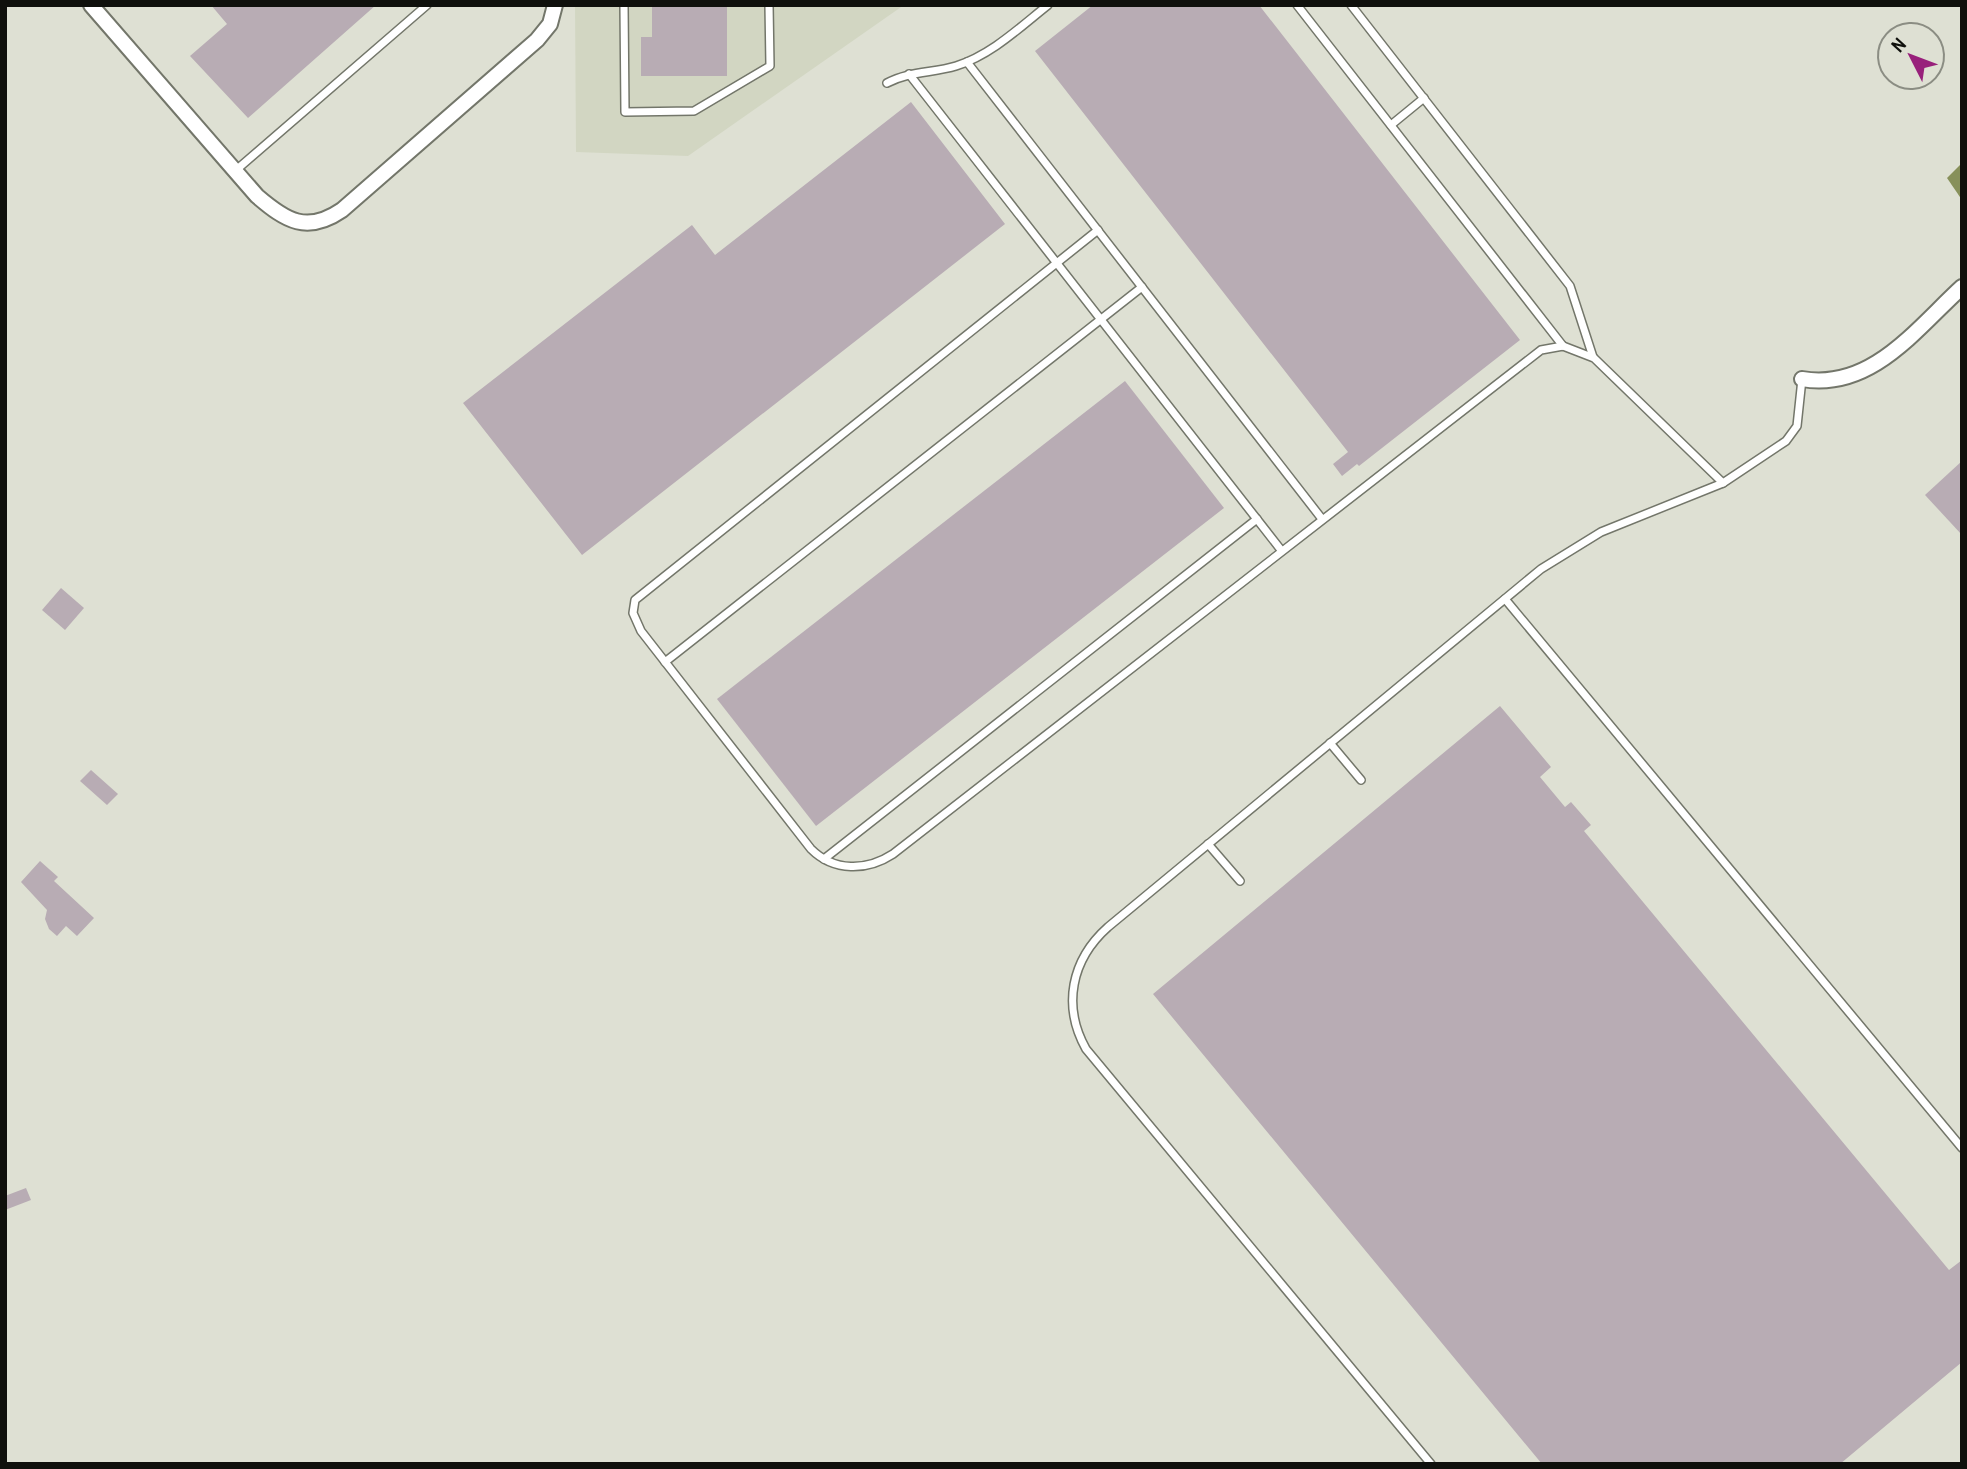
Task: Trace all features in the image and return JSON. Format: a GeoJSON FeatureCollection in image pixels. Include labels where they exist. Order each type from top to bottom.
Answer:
{"type":"FeatureCollection","features":[{"type":"Feature","properties":{"kind":"street"},"geometry":{"type":"LineString","coordinates":[[91,5],[257,196],[283,218],[309,223],[331,217],[537,40],[550,24],[555,5]]}},
{"type":"Feature","properties":{"kind":"street"},"geometry":{"type":"LineString","coordinates":[[1802,379],[1837,381],[1867,371],[1959,295]]}},
{"type":"Feature","properties":{"kind":"lane"},"geometry":{"type":"LineString","coordinates":[[235,171],[427,5]]}},
{"type":"Feature","properties":{"kind":"lane"},"geometry":{"type":"LineString","coordinates":[[624,5],[625,112],[694,111],[769,66],[769,5]]}},
{"type":"Feature","properties":{"kind":"lane"},"geometry":{"type":"LineString","coordinates":[[887,83],[909,74],[967,62],[999,43],[1048,5]]}},
{"type":"Feature","properties":{"kind":"lane"},"geometry":{"type":"LineString","coordinates":[[1297,5],[1563,346]]}},
{"type":"Feature","properties":{"kind":"lane"},"geometry":{"type":"LineString","coordinates":[[1352,5],[1570,286],[1594,358]]}},
{"type":"Feature","properties":{"kind":"lane"},"geometry":{"type":"LineString","coordinates":[[967,62],[1322,519]]}},
{"type":"Feature","properties":{"kind":"lane"},"geometry":{"type":"LineString","coordinates":[[909,74],[1281,550]]}},
{"type":"Feature","properties":{"kind":"lane"},"geometry":{"type":"LineString","coordinates":[[1391,125],[1424,98]]}},
{"type":"Feature","properties":{"kind":"lane"},"geometry":{"type":"LineString","coordinates":[[1098,230],[637,596],[633,608],[634,620],[811,849],[824,859],[855,867],[874,863],[893,854],[1526,359],[1545,348],[1563,346],[1594,358],[1723,483]]}},
{"type":"Feature","properties":{"kind":"lane"},"geometry":{"type":"LineString","coordinates":[[665,662],[1142,287]]}},
{"type":"Feature","properties":{"kind":"lane"},"geometry":{"type":"LineString","coordinates":[[1431,1464],[1086,1049],[1074,1024],[1074,978],[1090,945],[1505,599],[1578,544],[1723,483],[1786,441],[1797,426],[1802,379]]}},
{"type":"Feature","properties":{"kind":"lane"},"geometry":{"type":"LineString","coordinates":[[824,859],[1257,519]]}},
{"type":"Feature","properties":{"kind":"lane"},"geometry":{"type":"LineString","coordinates":[[1505,599],[1962,1148]]}},
{"type":"Feature","properties":{"kind":"lane"},"geometry":{"type":"LineString","coordinates":[[1330,743],[1361,780]]}},
{"type":"Feature","properties":{"kind":"lane"},"geometry":{"type":"LineString","coordinates":[[1208,844],[1240,881]]}},
{"type":"Feature","properties":{"kind":"shaded area"},"geometry":{"type":"Polygon","coordinates":[[[575,5],[904,5],[688,156],[576,152],[575,5]]]}},
{"type":"Feature","properties":{"kind":"shaded area"},"geometry":{"type":"Polygon","coordinates":[[[1962,163],[1962,200],[1947,178],[1962,163]]]}},
{"type":"Feature","properties":{"kind":"building"},"geometry":{"type":"Polygon","coordinates":[[[211,5],[376,5],[248,118],[190,56],[227,24],[211,5]]]}},
{"type":"Feature","properties":{"kind":"building"},"geometry":{"type":"Polygon","coordinates":[[[652,5],[727,5],[727,76],[641,76],[641,37],[652,37],[652,5]]]}},
{"type":"Feature","properties":{"kind":"building"},"geometry":{"type":"Polygon","coordinates":[[[1093,5],[1259,5],[1520,340],[1359,466],[1357,464],[1342,476],[1333,464],[1348,452],[1035,51],[1093,5]]]}},
{"type":"Feature","properties":{"kind":"building"},"geometry":{"type":"Polygon","coordinates":[[[911,102],[1005,224],[582,555],[463,403],[692,225],[715,255],[911,102]]]}},
{"type":"Feature","properties":{"kind":"building"},"geometry":{"type":"Polygon","coordinates":[[[1125,381],[1224,508],[816,826],[717,699],[1125,381]]]}},
{"type":"Feature","properties":{"kind":"building"},"geometry":{"type":"Polygon","coordinates":[[[1962,461],[1962,535],[1925,495],[1962,461]]]}},
{"type":"Feature","properties":{"kind":"building"},"geometry":{"type":"Polygon","coordinates":[[[61,588],[84,608],[65,630],[42,610],[61,588]]]}},
{"type":"Feature","properties":{"kind":"building"},"geometry":{"type":"Polygon","coordinates":[[[1500,706],[1551,767],[1540,777],[1565,807],[1571,802],[1591,825],[1584,831],[1949,1270],[1962,1260],[1962,1362],[1840,1464],[1542,1464],[1153,994],[1500,706]]]}},
{"type":"Feature","properties":{"kind":"building"},"geometry":{"type":"Polygon","coordinates":[[[91,770],[118,794],[107,805],[80,781],[91,770]]]}},
{"type":"Feature","properties":{"kind":"building"},"geometry":{"type":"Polygon","coordinates":[[[40,861],[58,877],[54,881],[94,918],[77,936],[66,926],[57,936],[49,929],[45,919],[47,910],[21,882],[40,861]]]}},
{"type":"Feature","properties":{"kind":"building"},"geometry":{"type":"Polygon","coordinates":[[[26,1188],[31,1200],[5,1210],[5,1196],[26,1188]]]}}]}
